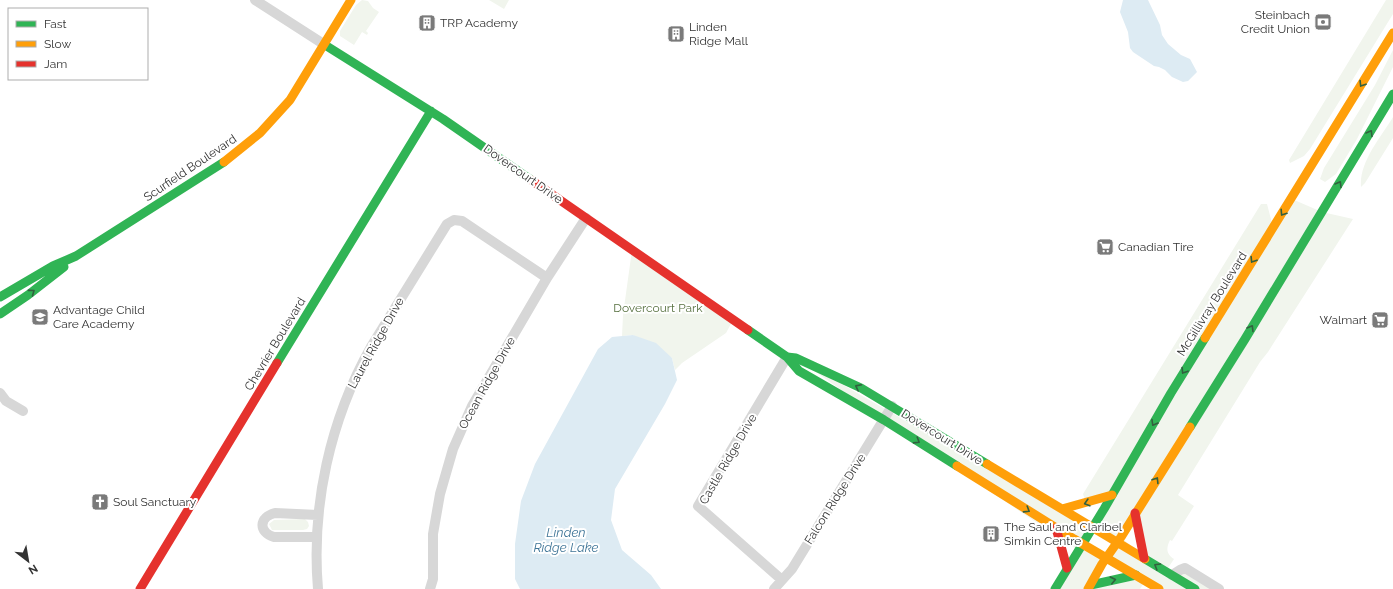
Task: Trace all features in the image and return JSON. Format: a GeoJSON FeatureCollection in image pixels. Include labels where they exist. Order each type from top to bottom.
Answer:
{"type":"FeatureCollection","features":[{"type":"Feature","properties":{"kind":"street","name":"Dovercourt Drive"},"geometry":{"type":"LineString","coordinates":[[255,0],[431,111],[787,357],[799,371],[884,420],[1056,528],[1159,589]]}},
{"type":"Feature","properties":{"kind":"street","name":"Scurfield Boulevard"},"geometry":{"type":"LineString","coordinates":[[0,297],[53,266],[76,256],[223,162],[260,133],[290,100],[325,45],[351,0]]}},
{"type":"Feature","properties":{"kind":"street","name":"McGillivray Boulevard"},"geometry":{"type":"LineString","coordinates":[[1054,589],[1093,528],[1170,395],[1273,227],[1299,189],[1312,164],[1393,33]]}},
{"type":"Feature","properties":{"kind":"street"},"geometry":{"type":"LineString","coordinates":[[1089,587],[1245,339],[1393,94]]}},
{"type":"Feature","properties":{"kind":"street","name":"Chevrier Boulevard"},"geometry":{"type":"LineString","coordinates":[[140,589],[431,111]]}},
{"type":"Feature","properties":{"kind":"street","name":"Ocean Ridge Drive"},"geometry":{"type":"LineString","coordinates":[[430,589],[433,579],[433,534],[440,494],[453,449],[472,406],[547,278],[586,218]]}},
{"type":"Feature","properties":{"kind":"street","name":"Laurel Ridge Drive"},"geometry":{"type":"LineString","coordinates":[[318,589],[316,537],[318,515],[326,466],[346,399],[371,347],[447,224],[454,220],[462,220],[547,278]]}},
{"type":"Feature","properties":{"kind":"street","name":"Scurfield Boulevard"},"geometry":{"type":"LineString","coordinates":[[0,314],[54,276],[76,256]]}},
{"type":"Feature","properties":{"kind":"street","name":"Dovercourt Drive"},"geometry":{"type":"LineString","coordinates":[[787,357],[796,358],[862,388],[1195,589]]}},
{"type":"Feature","properties":{"kind":"street","name":"Castle Ridge Drive"},"geometry":{"type":"LineString","coordinates":[[782,580],[698,506],[787,357]]}},
{"type":"Feature","properties":{"kind":"street"},"geometry":{"type":"LineString","coordinates":[[0,393],[12,405],[23,411]]}},
{"type":"Feature","properties":{"kind":"street","name":"Falcon Ridge Drive"},"geometry":{"type":"LineString","coordinates":[[774,589],[792,569],[892,406]]}},
{"type":"Feature","properties":{"kind":"street"},"geometry":{"type":"LineString","coordinates":[[1062,509],[1112,496]]}},
{"type":"Feature","properties":{"kind":"street"},"geometry":{"type":"LineString","coordinates":[[316,537],[274,537],[269,535],[264,530],[262,524],[264,519],[275,513],[318,515]]}},
{"type":"Feature","properties":{"kind":"street"},"geometry":{"type":"LineString","coordinates":[[1135,513],[1144,558]]}},
{"type":"Feature","properties":{"kind":"street"},"geometry":{"type":"LineString","coordinates":[[1056,528],[1068,568]]}},
{"type":"Feature","properties":{"kind":"street"},"geometry":{"type":"LineString","coordinates":[[1172,575],[1185,568],[1219,589]]}},
{"type":"Feature","properties":{"kind":"street"},"geometry":{"type":"LineString","coordinates":[[1089,587],[1136,575]]}},
{"type":"Feature","properties":{"kind":"green space"},"geometry":{"type":"Polygon","coordinates":[[[362,0],[368,1],[373,8],[379,12],[366,31],[368,33],[367,35],[362,32],[354,45],[340,36],[340,31],[356,5],[362,0]]]}},
{"type":"Feature","properties":{"kind":"green space"},"geometry":{"type":"Polygon","coordinates":[[[489,0],[509,0],[504,9],[489,0]]]}},
{"type":"Feature","properties":{"kind":"green space"},"geometry":{"type":"Polygon","coordinates":[[[1386,0],[1393,0],[1393,14],[1310,149],[1304,156],[1290,163],[1289,160],[1386,0]]]}},
{"type":"Feature","properties":{"kind":"green space"},"geometry":{"type":"Polygon","coordinates":[[[1393,50],[1393,67],[1357,139],[1336,174],[1325,182],[1320,179],[1324,168],[1375,85],[1393,50]]]}},
{"type":"Feature","properties":{"kind":"green space"},"geometry":{"type":"Polygon","coordinates":[[[1393,117],[1393,138],[1361,187],[1363,168],[1367,159],[1393,117]]]}},
{"type":"Feature","properties":{"kind":"green space"},"geometry":{"type":"Polygon","coordinates":[[[1292,199],[1322,212],[1353,219],[1268,352],[1260,362],[1178,495],[1194,506],[1172,541],[1170,540],[1167,548],[1168,553],[1174,559],[1166,571],[1180,570],[1219,589],[1159,589],[1145,581],[1140,589],[1055,589],[1079,551],[884,420],[796,358],[1093,528],[1112,496],[1086,503],[1083,494],[1261,204],[1267,204],[1273,227],[1292,199]],[[1135,514],[1121,537],[1143,557],[1135,514]],[[1093,528],[1084,544],[1106,558],[1117,542],[1093,528]],[[1106,558],[1091,585],[1135,575],[1106,558]]]}},
{"type":"Feature","properties":{"kind":"green space","name":"Dovercourt Park"},"geometry":{"type":"Polygon","coordinates":[[[632,250],[733,320],[726,333],[682,363],[675,370],[672,358],[633,335],[622,336],[623,315],[632,250]]]}},
{"type":"Feature","properties":{"kind":"green space"},"geometry":{"type":"Polygon","coordinates":[[[305,519],[309,526],[307,529],[303,530],[272,530],[269,524],[274,520],[305,519]]]}},
{"type":"Feature","properties":{"kind":"water"},"geometry":{"type":"Polygon","coordinates":[[[1123,0],[1148,0],[1160,25],[1162,35],[1168,44],[1181,55],[1190,59],[1197,72],[1188,81],[1183,82],[1172,77],[1165,70],[1154,66],[1133,52],[1130,48],[1128,32],[1120,12],[1123,0]]]}},
{"type":"Feature","properties":{"kind":"water","name":"Linden Ridge Lake"},"geometry":{"type":"Polygon","coordinates":[[[633,335],[656,343],[672,358],[677,380],[665,404],[615,489],[611,520],[622,550],[651,575],[661,589],[520,589],[515,579],[515,544],[521,501],[535,464],[598,349],[612,337],[633,335]]]}},
{"type":"Feature","properties":{"kind":"traffic: fast"},"geometry":{"type":"LineString","coordinates":[[325,45],[443,119],[531,180]]}},
{"type":"Feature","properties":{"kind":"traffic: fast"},"geometry":{"type":"LineString","coordinates":[[1190,427],[1393,94]]}},
{"type":"Feature","properties":{"kind":"traffic: fast"},"geometry":{"type":"LineString","coordinates":[[277,363],[431,111]]}},
{"type":"Feature","properties":{"kind":"traffic: fast"},"geometry":{"type":"LineString","coordinates":[[0,297],[53,266],[76,256],[224,162]]}},
{"type":"Feature","properties":{"kind":"traffic: fast"},"geometry":{"type":"LineString","coordinates":[[0,314],[28,295],[64,267]]}},
{"type":"Feature","properties":{"kind":"traffic: fast"},"geometry":{"type":"LineString","coordinates":[[748,330],[787,357],[799,371],[884,420],[957,466]]}},
{"type":"Feature","properties":{"kind":"traffic: fast"},"geometry":{"type":"LineString","coordinates":[[1055,589],[1205,338]]}},
{"type":"Feature","properties":{"kind":"traffic: fast"},"geometry":{"type":"LineString","coordinates":[[787,357],[796,358],[861,388],[987,464]]}},
{"type":"Feature","properties":{"kind":"traffic: fast"},"geometry":{"type":"LineString","coordinates":[[1145,559],[1195,589]]}},
{"type":"Feature","properties":{"kind":"traffic: fast"},"geometry":{"type":"LineString","coordinates":[[1091,585],[1136,575]]}},
{"type":"Feature","properties":{"kind":"traffic: slow"},"geometry":{"type":"LineString","coordinates":[[224,162],[260,133],[290,100],[351,0]]}},
{"type":"Feature","properties":{"kind":"traffic: slow"},"geometry":{"type":"LineString","coordinates":[[1205,338],[1393,33]]}},
{"type":"Feature","properties":{"kind":"traffic: slow"},"geometry":{"type":"LineString","coordinates":[[1088,589],[1102,564],[1121,537],[1190,427]]}},
{"type":"Feature","properties":{"kind":"traffic: slow"},"geometry":{"type":"LineString","coordinates":[[987,464],[1145,559]]}},
{"type":"Feature","properties":{"kind":"traffic: slow"},"geometry":{"type":"LineString","coordinates":[[957,466],[1074,539],[1159,589]]}},
{"type":"Feature","properties":{"kind":"traffic: slow"},"geometry":{"type":"LineString","coordinates":[[1062,509],[1112,495]]}},
{"type":"Feature","properties":{"kind":"traffic: jam"},"geometry":{"type":"LineString","coordinates":[[531,180],[748,330]]}},
{"type":"Feature","properties":{"kind":"traffic: jam"},"geometry":{"type":"LineString","coordinates":[[140,589],[277,363]]}},
{"type":"Feature","properties":{"kind":"traffic: jam"},"geometry":{"type":"LineString","coordinates":[[1135,513],[1144,558]]}},
{"type":"Feature","properties":{"kind":"traffic: jam"},"geometry":{"type":"LineString","coordinates":[[1056,528],[1067,568]]}},
{"type":"Feature","properties":{"kind":"place","name":"Steinbach Credit Union"},"geometry":{"type":"Point","coordinates":[1323,22]}},
{"type":"Feature","properties":{"kind":"place","name":"TRP Academy"},"geometry":{"type":"Point","coordinates":[427,23]}},
{"type":"Feature","properties":{"kind":"place","name":"Linden Ridge Mall"},"geometry":{"type":"Point","coordinates":[676,34]}},
{"type":"Feature","properties":{"kind":"place","name":"Canadian Tire"},"geometry":{"type":"Point","coordinates":[1105,247]}},
{"type":"Feature","properties":{"kind":"place","name":"Advantage Child Care Academy"},"geometry":{"type":"Point","coordinates":[40,317]}},
{"type":"Feature","properties":{"kind":"place","name":"Walmart"},"geometry":{"type":"Point","coordinates":[1380,320]}},
{"type":"Feature","properties":{"kind":"place","name":"Soul Sanctuary"},"geometry":{"type":"Point","coordinates":[100,502]}},
{"type":"Feature","properties":{"kind":"place","name":"The Saul and Claribel Simkin Centre"},"geometry":{"type":"Point","coordinates":[991,534]}}]}
